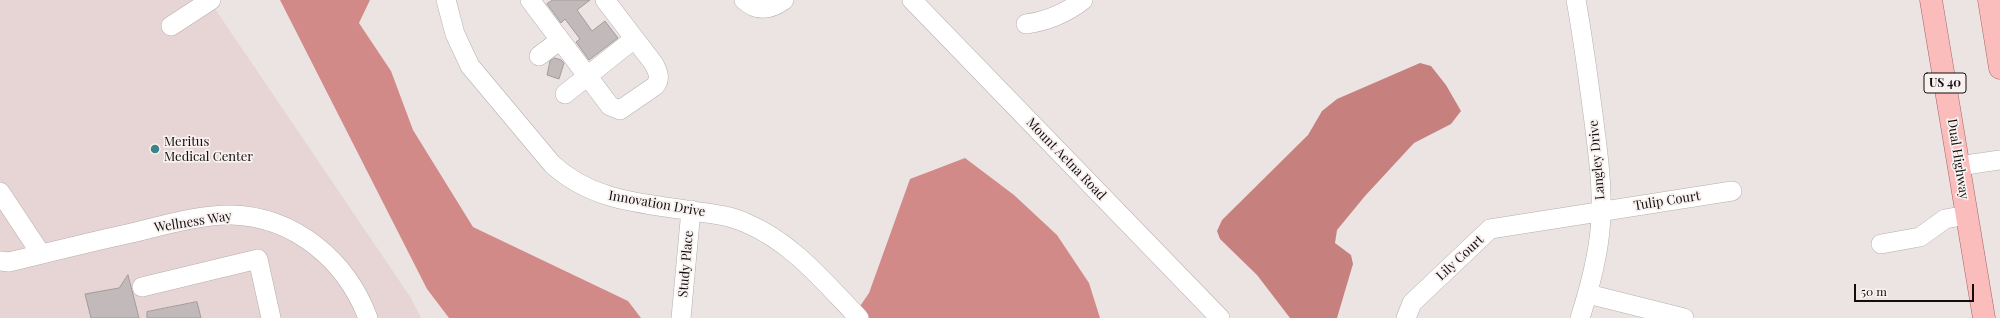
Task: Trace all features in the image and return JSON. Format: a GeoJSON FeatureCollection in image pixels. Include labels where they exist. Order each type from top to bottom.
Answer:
{"type":"FeatureCollection","features":[{"type":"Feature","properties":{"kind":"main road","name":"Dual Highway"},"geometry":{"type":"LineString","coordinates":[[1931,0],[1984,318]]}},
{"type":"Feature","properties":{"kind":"main road"},"geometry":{"type":"LineString","coordinates":[[1989,0],[2000,68]]}},
{"type":"Feature","properties":{"kind":"street"},"geometry":{"type":"LineString","coordinates":[[171,26],[211,0]]}},
{"type":"Feature","properties":{"kind":"street","name":"Innovation Drive"},"geometry":{"type":"LineString","coordinates":[[446,0],[455,34],[470,66],[560,171],[576,183],[604,196],[734,218],[768,233],[798,256],[859,318]]}},
{"type":"Feature","properties":{"kind":"street"},"geometry":{"type":"LineString","coordinates":[[531,0],[610,106],[617,110],[624,109],[654,86],[658,79],[657,70],[605,0]]}},
{"type":"Feature","properties":{"kind":"street"},"geometry":{"type":"LineString","coordinates":[[744,0],[751,6],[767,9],[784,0]]}},
{"type":"Feature","properties":{"kind":"street","name":"Mount Aetna Road"},"geometry":{"type":"LineString","coordinates":[[912,0],[1220,318]]}},
{"type":"Feature","properties":{"kind":"street"},"geometry":{"type":"LineString","coordinates":[[1026,24],[1045,21],[1063,14],[1083,0]]}},
{"type":"Feature","properties":{"kind":"street","name":"Langley Drive"},"geometry":{"type":"LineString","coordinates":[[1576,0],[1583,35],[1596,143],[1601,211],[1596,255],[1588,294],[1580,318]]}},
{"type":"Feature","properties":{"kind":"street"},"geometry":{"type":"LineString","coordinates":[[565,94],[634,39]]}},
{"type":"Feature","properties":{"kind":"street"},"geometry":{"type":"LineString","coordinates":[[539,56],[560,40]]}},
{"type":"Feature","properties":{"kind":"street"},"geometry":{"type":"LineString","coordinates":[[1959,166],[2000,160]]}},
{"type":"Feature","properties":{"kind":"street","name":"Tulip Court"},"geometry":{"type":"LineString","coordinates":[[1601,211],[1732,191]]}},
{"type":"Feature","properties":{"kind":"street"},"geometry":{"type":"LineString","coordinates":[[0,192],[41,254]]}},
{"type":"Feature","properties":{"kind":"street","name":"Study Place"},"geometry":{"type":"LineString","coordinates":[[681,318],[691,210]]}},
{"type":"Feature","properties":{"kind":"street","name":"Lily Court"},"geometry":{"type":"LineString","coordinates":[[1406,318],[1412,303],[1490,229],[1601,211]]}},
{"type":"Feature","properties":{"kind":"street","name":"Wellness Way"},"geometry":{"type":"LineString","coordinates":[[0,261],[9,262],[183,221],[231,214],[259,218],[297,233],[310,240],[336,262],[354,289],[368,318]]}},
{"type":"Feature","properties":{"kind":"street"},"geometry":{"type":"LineString","coordinates":[[1881,244],[1920,237],[1945,219],[1967,215]]}},
{"type":"Feature","properties":{"kind":"street"},"geometry":{"type":"LineString","coordinates":[[142,287],[258,259],[270,318]]}},
{"type":"Feature","properties":{"kind":"street"},"geometry":{"type":"LineString","coordinates":[[1588,294],[1684,318]]}},
{"type":"Feature","properties":{"kind":"shaded area","name":"Meritus Medical Center"},"geometry":{"type":"Polygon","coordinates":[[[0,0],[209,0],[411,298],[421,318],[0,318],[0,0]]]}},
{"type":"Feature","properties":{"kind":"shaded area"},"geometry":{"type":"Polygon","coordinates":[[[280,0],[370,0],[359,23],[391,71],[413,130],[473,227],[628,301],[641,318],[449,318],[427,289],[280,0]]]}},
{"type":"Feature","properties":{"kind":"shaded area"},"geometry":{"type":"Polygon","coordinates":[[[1420,63],[1431,66],[1446,85],[1461,111],[1451,124],[1414,143],[1365,196],[1337,230],[1335,243],[1351,255],[1353,264],[1337,318],[1290,318],[1257,275],[1220,239],[1217,231],[1222,220],[1308,135],[1322,111],[1337,99],[1420,63]]]}},
{"type":"Feature","properties":{"kind":"shaded area"},"geometry":{"type":"Polygon","coordinates":[[[965,158],[1014,195],[1057,235],[1089,283],[1100,318],[852,318],[869,293],[910,179],[965,158]]]}},
{"type":"Feature","properties":{"kind":"building"},"geometry":{"type":"Polygon","coordinates":[[[553,0],[590,0],[577,10],[592,31],[605,21],[618,38],[589,60],[576,42],[580,39],[565,19],[561,23],[547,4],[553,0]]]}},
{"type":"Feature","properties":{"kind":"building"},"geometry":{"type":"Polygon","coordinates":[[[555,58],[564,63],[559,79],[547,75],[550,61],[555,58]]]}},
{"type":"Feature","properties":{"kind":"building"},"geometry":{"type":"Polygon","coordinates":[[[128,275],[139,318],[91,318],[85,294],[119,288],[128,275]]]}},
{"type":"Feature","properties":{"kind":"building"},"geometry":{"type":"Polygon","coordinates":[[[197,302],[201,318],[147,318],[147,312],[197,302]]]}},
{"type":"Feature","properties":{"kind":"place","name":"Meritus Medical Center"},"geometry":{"type":"Point","coordinates":[155,149]}}]}
